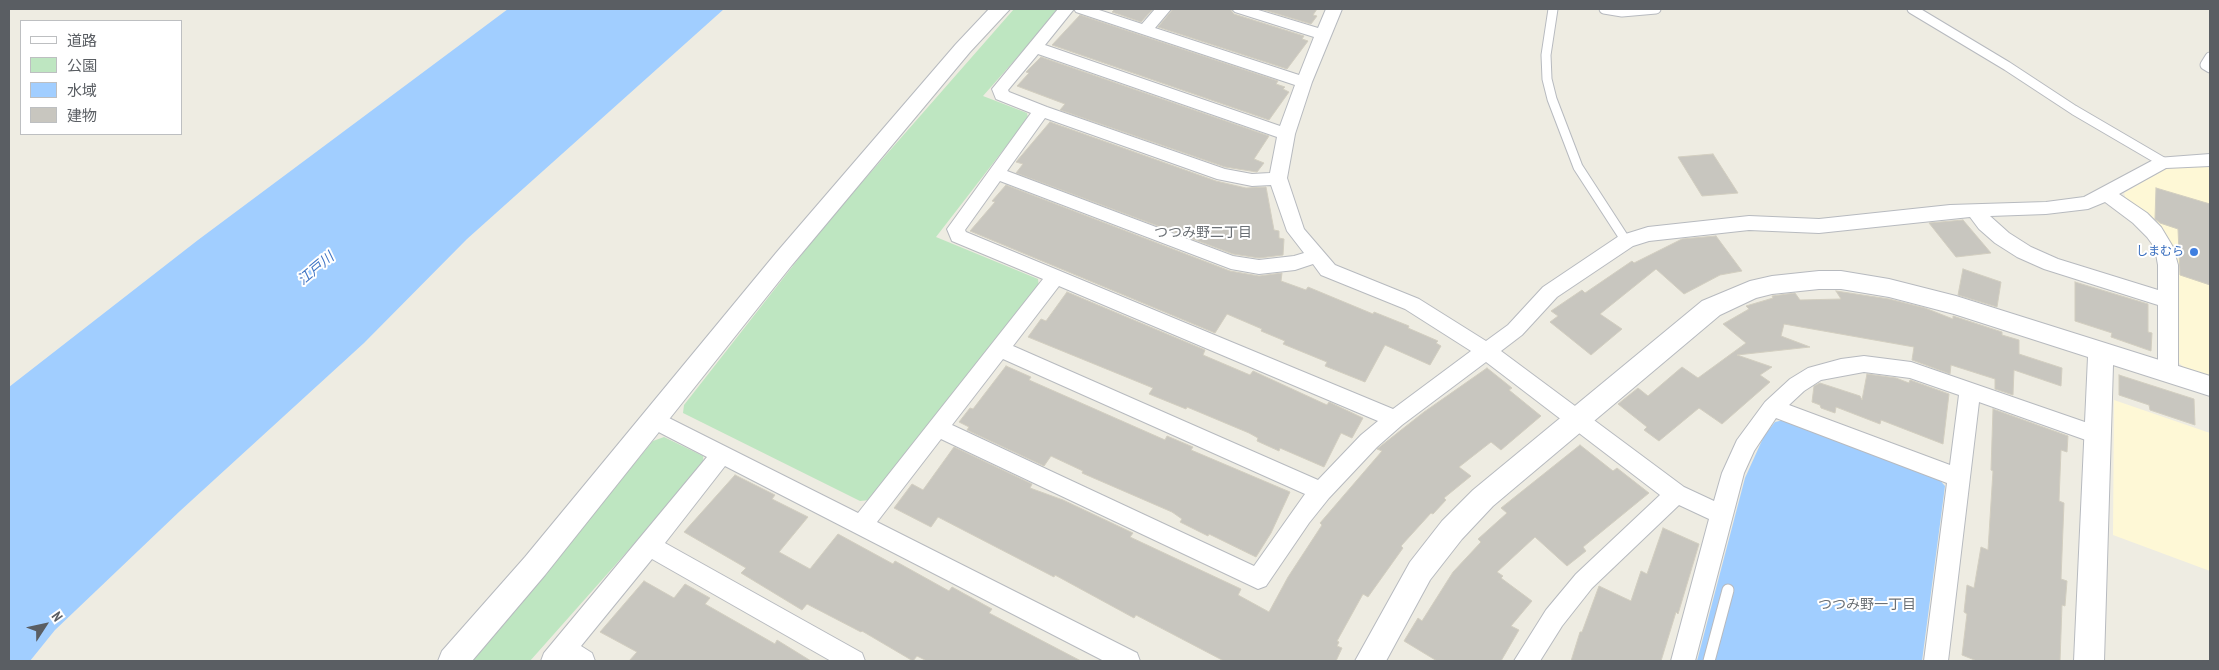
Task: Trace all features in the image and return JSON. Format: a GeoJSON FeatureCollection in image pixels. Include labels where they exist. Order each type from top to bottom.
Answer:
{"type":"FeatureCollection","features":[{"type":"Feature","properties":{"kind":"street"},"geometry":{"type":"LineString","coordinates":[[452,661],[535,566],[784,259],[963,48],[1000,9]]}},
{"type":"Feature","properties":{"kind":"street"},"geometry":{"type":"LineString","coordinates":[[1066,9],[1000,88],[1002,95],[1223,175],[1252,180],[1278,178]]}},
{"type":"Feature","properties":{"kind":"street"},"geometry":{"type":"LineString","coordinates":[[1081,9],[1304,82]]}},
{"type":"Feature","properties":{"kind":"street"},"geometry":{"type":"LineString","coordinates":[[1146,29],[1164,9]]}},
{"type":"Feature","properties":{"kind":"street"},"geometry":{"type":"LineString","coordinates":[[1240,9],[1323,35]]}},
{"type":"Feature","properties":{"kind":"street"},"geometry":{"type":"LineString","coordinates":[[1334,9],[1304,82],[1286,134],[1278,178],[1296,231],[1328,270],[1412,304],[1485,350],[1578,418],[1676,494],[1723,515]]}},
{"type":"Feature","properties":{"kind":"street"},"geometry":{"type":"LineString","coordinates":[[1034,47],[1286,134]]}},
{"type":"Feature","properties":{"kind":"street"},"geometry":{"type":"LineString","coordinates":[[1041,110],[956,229],[959,236],[1395,419]]}},
{"type":"Feature","properties":{"kind":"street"},"geometry":{"type":"LineString","coordinates":[[938,428],[1258,579],[1301,516],[1321,491],[1370,441],[1395,419],[1514,330],[1550,292],[1626,241],[1648,234],[1749,222],[1812,226],[1950,211],[2046,208],[2088,203],[2163,162],[2210,160]]}},
{"type":"Feature","properties":{"kind":"street"},"geometry":{"type":"LineString","coordinates":[[995,173],[1231,262],[1259,267],[1295,262],[1316,256]]}},
{"type":"Feature","properties":{"kind":"street"},"geometry":{"type":"LineString","coordinates":[[2106,194],[2140,218],[2154,232],[2164,247],[2168,265],[2168,372]]}},
{"type":"Feature","properties":{"kind":"street"},"geometry":{"type":"LineString","coordinates":[[1976,211],[1986,224],[2002,238],[2024,252],[2052,264],[2168,300]]}},
{"type":"Feature","properties":{"kind":"street"},"geometry":{"type":"LineString","coordinates":[[862,525],[1055,277]]}},
{"type":"Feature","properties":{"kind":"street"},"geometry":{"type":"LineString","coordinates":[[1370,661],[1420,571],[1452,530],[1483,498],[1711,308],[1750,290],[1772,285],[1841,280],[1897,290],[1956,305],[2210,386]]}},
{"type":"Feature","properties":{"kind":"street"},"geometry":{"type":"LineString","coordinates":[[1000,349],[1321,491]]}},
{"type":"Feature","properties":{"kind":"street"},"geometry":{"type":"LineString","coordinates":[[2090,661],[2101,352]]}},
{"type":"Feature","properties":{"kind":"street"},"geometry":{"type":"LineString","coordinates":[[1683,661],[1733,473],[1745,446],[1772,408],[1797,385],[1815,374],[1841,367],[1864,364],[1911,370],[2097,435]]}},
{"type":"Feature","properties":{"kind":"street"},"geometry":{"type":"LineString","coordinates":[[1936,661],[1970,390]]}},
{"type":"Feature","properties":{"kind":"street"},"geometry":{"type":"LineString","coordinates":[[1772,408],[1958,478]]}},
{"type":"Feature","properties":{"kind":"street"},"geometry":{"type":"LineString","coordinates":[[654,420],[1128,661]]}},
{"type":"Feature","properties":{"kind":"street"},"geometry":{"type":"LineString","coordinates":[[567,657],[649,546],[722,454]]}},
{"type":"Feature","properties":{"kind":"street"},"geometry":{"type":"LineString","coordinates":[[1526,661],[1554,618],[1584,581],[1676,494]]}},
{"type":"Feature","properties":{"kind":"street"},"geometry":{"type":"LineString","coordinates":[[649,546],[853,661]]}},
{"type":"Feature","properties":{"kind":"lane"},"geometry":{"type":"LineString","coordinates":[[1554,9],[1546,55],[1547,79],[1552,99],[1578,167],[1626,241]]}},
{"type":"Feature","properties":{"kind":"lane"},"geometry":{"type":"LineString","coordinates":[[1604,9],[1622,12],[1656,9]]}},
{"type":"Feature","properties":{"kind":"lane"},"geometry":{"type":"LineString","coordinates":[[1912,9],[2007,66],[2074,110],[2163,162]]}},
{"type":"Feature","properties":{"kind":"lane"},"geometry":{"type":"LineString","coordinates":[[2210,57],[2205,65],[2210,68]]}},
{"type":"Feature","properties":{"kind":"lane"},"geometry":{"type":"LineString","coordinates":[[1709,661],[1728,590]]}},
{"type":"Feature","properties":{"kind":"shaded area"},"geometry":{"type":"Polygon","coordinates":[[[2210,165],[2210,378],[2187,370],[2179,363],[2178,261],[2173,248],[2126,199],[2124,193],[2165,169],[2210,165]]]}},
{"type":"Feature","properties":{"kind":"shaded area"},"geometry":{"type":"Polygon","coordinates":[[[2114,400],[2210,433],[2210,571],[2113,535],[2114,400]]]}},
{"type":"Feature","properties":{"kind":"green space"},"geometry":{"type":"Polygon","coordinates":[[[1014,9],[1060,9],[983,96],[1027,113],[1028,118],[936,237],[1038,279],[1039,288],[870,500],[860,501],[683,413],[684,405],[828,221],[1014,9]]]}},
{"type":"Feature","properties":{"kind":"green space"},"geometry":{"type":"Polygon","coordinates":[[[664,437],[703,456],[704,465],[530,661],[471,661],[653,441],[664,437]]]}},
{"type":"Feature","properties":{"kind":"water","name":"江戸川"},"geometry":{"type":"Polygon","coordinates":[[[508,9],[724,9],[467,239],[364,343],[180,511],[55,630],[30,661],[9,661],[9,387],[198,240],[508,9]]]}},
{"type":"Feature","properties":{"kind":"water"},"geometry":{"type":"Polygon","coordinates":[[[1784,420],[1937,477],[1945,486],[1922,661],[1697,661],[1745,478],[1764,436],[1775,422],[1784,420]]]}},
{"type":"Feature","properties":{"kind":"building"},"geometry":{"type":"Polygon","coordinates":[[[1115,9],[1153,9],[1141,22],[1112,12],[1115,9]]]}},
{"type":"Feature","properties":{"kind":"building"},"geometry":{"type":"Polygon","coordinates":[[[1173,9],[1230,9],[1234,14],[1304,36],[1302,39],[1308,41],[1287,69],[1158,27],[1173,9]]]}},
{"type":"Feature","properties":{"kind":"building"},"geometry":{"type":"Polygon","coordinates":[[[1261,9],[1317,9],[1313,15],[1317,16],[1311,24],[1261,9]]]}},
{"type":"Feature","properties":{"kind":"building"},"geometry":{"type":"Polygon","coordinates":[[[1080,15],[1278,81],[1276,84],[1285,87],[1283,89],[1289,92],[1269,120],[1052,45],[1080,15]]]}},
{"type":"Feature","properties":{"kind":"building"},"geometry":{"type":"Polygon","coordinates":[[[1041,57],[1269,136],[1254,159],[1264,163],[1257,172],[1225,167],[1060,110],[1065,104],[1017,86],[1029,73],[1026,72],[1041,57]]]}},
{"type":"Feature","properties":{"kind":"building"},"geometry":{"type":"Polygon","coordinates":[[[1050,122],[1216,181],[1246,188],[1266,187],[1274,230],[1279,231],[1279,238],[1284,239],[1283,255],[1259,258],[1233,254],[1016,173],[1023,164],[1016,162],[1050,122]]]}},
{"type":"Feature","properties":{"kind":"building"},"geometry":{"type":"Polygon","coordinates":[[[1713,154],[1738,193],[1702,196],[1678,157],[1713,154]]]}},
{"type":"Feature","properties":{"kind":"building"},"geometry":{"type":"Polygon","coordinates":[[[1006,185],[1230,271],[1259,276],[1282,273],[1281,281],[1306,290],[1308,287],[1373,314],[1374,312],[1409,326],[1408,328],[1438,341],[1436,343],[1441,346],[1430,365],[1385,345],[1365,382],[1325,366],[1327,362],[1283,344],[1285,341],[1227,314],[1215,333],[970,231],[995,202],[992,201],[1006,185]]]}},
{"type":"Feature","properties":{"kind":"building","name":"しまむら"},"geometry":{"type":"Polygon","coordinates":[[[2156,188],[2210,204],[2210,285],[2180,275],[2178,229],[2160,223],[2155,219],[2156,188]]]}},
{"type":"Feature","properties":{"kind":"building"},"geometry":{"type":"Polygon","coordinates":[[[1963,220],[1991,253],[1956,257],[1929,223],[1963,220]]]}},
{"type":"Feature","properties":{"kind":"building"},"geometry":{"type":"Polygon","coordinates":[[[1716,236],[1742,271],[1720,275],[1684,294],[1656,269],[1600,314],[1622,329],[1591,355],[1550,322],[1558,316],[1551,311],[1582,290],[1585,293],[1632,261],[1634,263],[1682,239],[1716,236]]]}},
{"type":"Feature","properties":{"kind":"building"},"geometry":{"type":"Polygon","coordinates":[[[1963,269],[2001,282],[1997,307],[1958,295],[1963,269]]]}},
{"type":"Feature","properties":{"kind":"building"},"geometry":{"type":"Polygon","coordinates":[[[2075,282],[2148,304],[2148,332],[2152,333],[2151,351],[2111,337],[2112,333],[2075,321],[2075,282]]]}},
{"type":"Feature","properties":{"kind":"building"},"geometry":{"type":"Polygon","coordinates":[[[1836,291],[1889,299],[1925,308],[1953,319],[1953,316],[2002,332],[2002,335],[2019,340],[2019,354],[2062,368],[2061,386],[2014,370],[2013,395],[1995,389],[1995,379],[1951,365],[1950,374],[1912,360],[1914,347],[1784,324],[1781,336],[1810,347],[1737,355],[1772,367],[1760,375],[1770,382],[1722,424],[1699,408],[1659,441],[1644,430],[1647,427],[1618,404],[1638,388],[1648,396],[1682,367],[1698,378],[1746,343],[1723,324],[1749,309],[1746,306],[1773,298],[1772,296],[1795,293],[1800,300],[1841,299],[1836,291]]]}},
{"type":"Feature","properties":{"kind":"building"},"geometry":{"type":"Polygon","coordinates":[[[1067,292],[1205,350],[1203,355],[1250,375],[1253,371],[1327,405],[1329,402],[1363,418],[1352,438],[1341,433],[1324,467],[1280,448],[1279,451],[1257,441],[1258,438],[1249,433],[1187,407],[1186,409],[1149,394],[1153,388],[1028,337],[1041,319],[1046,321],[1067,292]]]}},
{"type":"Feature","properties":{"kind":"building"},"geometry":{"type":"Polygon","coordinates":[[[1006,366],[1031,377],[1029,380],[1165,440],[1167,436],[1193,447],[1191,450],[1290,492],[1271,533],[1256,557],[1180,522],[1182,519],[1172,512],[1082,473],[1083,471],[1051,456],[1044,466],[967,430],[969,427],[959,422],[970,408],[973,409],[1006,366]]]}},
{"type":"Feature","properties":{"kind":"building"},"geometry":{"type":"Polygon","coordinates":[[[1487,368],[1512,388],[1509,390],[1541,416],[1501,450],[1491,442],[1459,467],[1471,476],[1444,498],[1446,500],[1433,514],[1431,513],[1401,546],[1403,548],[1368,597],[1363,594],[1337,641],[1339,642],[1337,646],[1342,648],[1336,661],[1224,661],[1136,615],[1134,618],[1055,575],[1054,577],[938,517],[931,527],[894,508],[912,484],[923,490],[954,447],[1032,484],[1030,488],[1063,500],[1133,533],[1130,537],[1241,589],[1238,595],[1269,612],[1288,577],[1322,525],[1320,523],[1382,451],[1377,449],[1424,412],[1487,368]]]}},
{"type":"Feature","properties":{"kind":"building"},"geometry":{"type":"Polygon","coordinates":[[[1867,374],[1896,378],[1909,383],[1910,380],[1949,394],[1943,444],[1881,420],[1880,424],[1836,407],[1835,413],[1821,408],[1820,405],[1812,402],[1814,386],[1820,383],[1860,396],[1862,400],[1867,374]]]}},
{"type":"Feature","properties":{"kind":"building"},"geometry":{"type":"Polygon","coordinates":[[[2119,375],[2194,399],[2195,425],[2150,410],[2149,405],[2119,395],[2119,375]]]}},
{"type":"Feature","properties":{"kind":"building"},"geometry":{"type":"Polygon","coordinates":[[[1993,409],[2068,436],[2067,452],[2061,450],[2059,501],[2064,503],[2061,579],[2067,581],[2065,606],[2062,605],[2060,661],[1977,661],[1962,655],[1967,614],[1964,612],[1967,585],[1974,588],[1981,547],[1988,550],[1993,471],[1991,470],[1993,409]]]}},
{"type":"Feature","properties":{"kind":"building"},"geometry":{"type":"Polygon","coordinates":[[[1580,445],[1613,471],[1617,468],[1649,493],[1583,547],[1586,551],[1567,566],[1535,537],[1497,572],[1503,576],[1501,578],[1532,601],[1511,626],[1519,630],[1501,661],[1437,661],[1404,641],[1418,618],[1422,621],[1453,572],[1481,542],[1478,539],[1507,513],[1501,508],[1580,445]]]}},
{"type":"Feature","properties":{"kind":"building"},"geometry":{"type":"Polygon","coordinates":[[[735,475],[775,495],[772,499],[808,517],[779,552],[810,569],[838,534],[893,564],[895,561],[949,591],[952,587],[992,609],[989,613],[1081,661],[927,661],[917,656],[913,661],[862,631],[807,604],[802,610],[741,573],[746,568],[684,532],[735,475]]]}},
{"type":"Feature","properties":{"kind":"building"},"geometry":{"type":"Polygon","coordinates":[[[1663,528],[1699,544],[1678,614],[1676,612],[1661,661],[1571,661],[1580,632],[1582,632],[1599,586],[1631,601],[1641,571],[1647,574],[1663,528]]]}},
{"type":"Feature","properties":{"kind":"building"},"geometry":{"type":"Polygon","coordinates":[[[644,581],[674,598],[685,584],[710,598],[705,604],[775,644],[777,640],[811,661],[629,661],[637,652],[600,632],[644,581]]]}},
{"type":"Feature","properties":{"kind":"place","name":"しまむら"},"geometry":{"type":"Point","coordinates":[2194,252]}},
{"type":"Feature","properties":{"kind":"district","name":"つつみ野二丁目"},"geometry":{"type":"Point","coordinates":[1203,233]}},
{"type":"Feature","properties":{"kind":"district","name":"つつみ野一丁目"},"geometry":{"type":"Point","coordinates":[1867,605]}}]}
